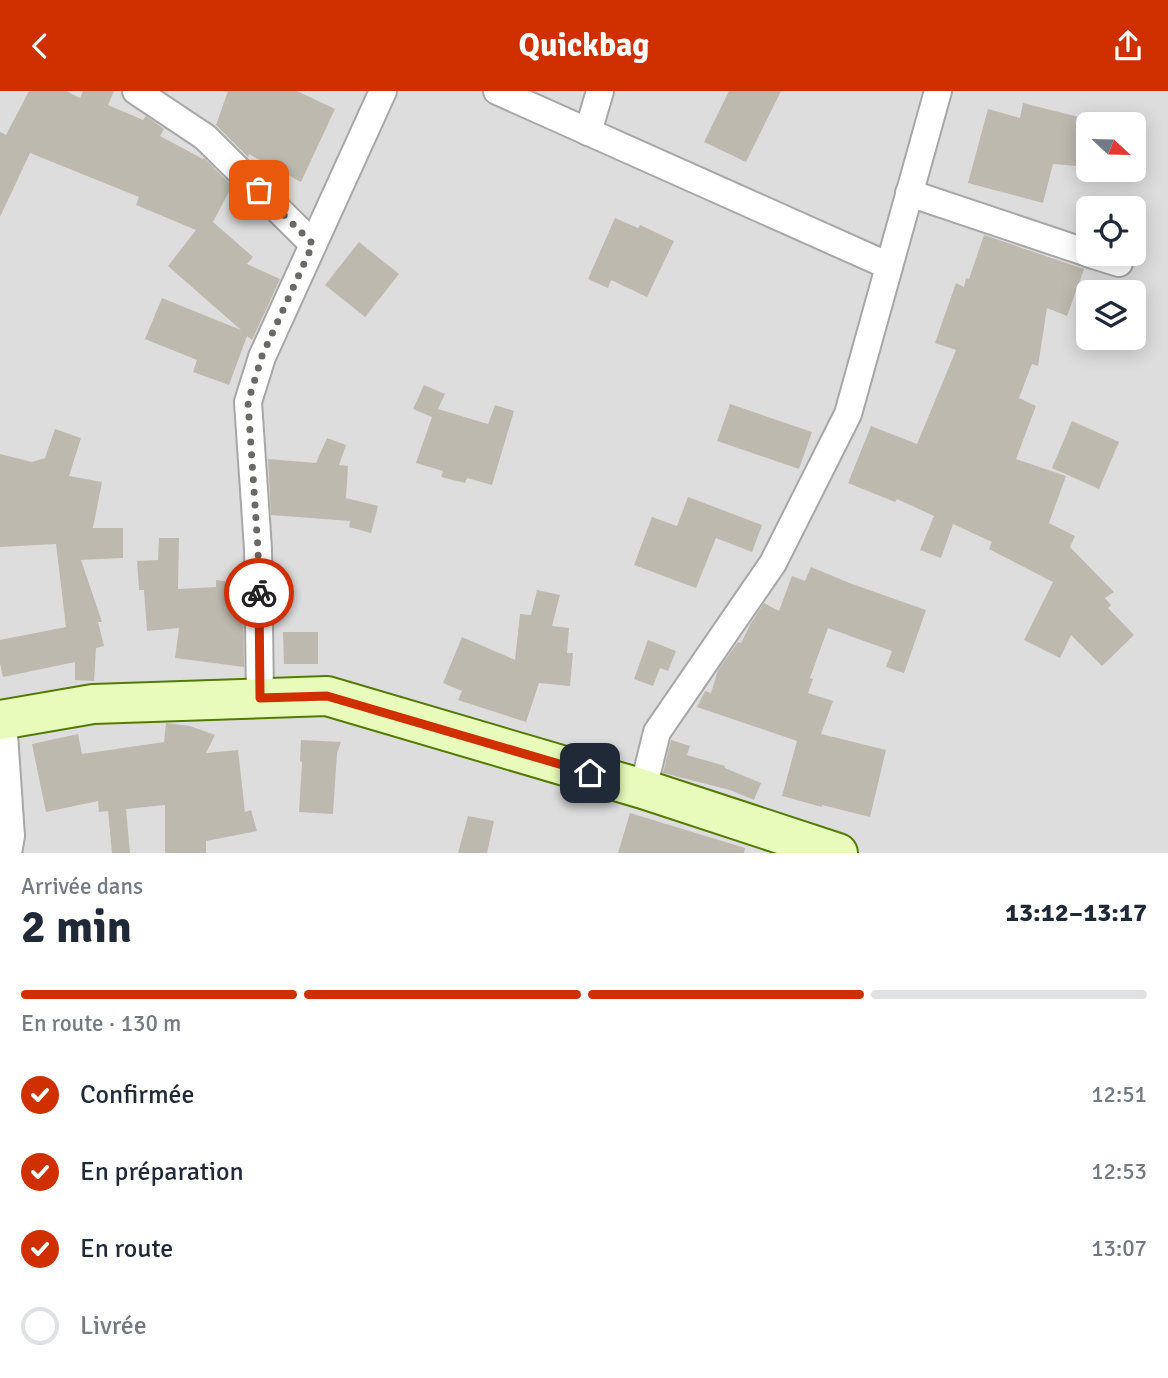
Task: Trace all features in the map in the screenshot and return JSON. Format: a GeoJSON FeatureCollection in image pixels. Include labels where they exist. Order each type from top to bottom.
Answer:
{"type":"FeatureCollection","features":[{"type":"Feature","properties":{"kind":"main road"},"geometry":{"type":"LineString","coordinates":[[1,720],[93,704],[327,696],[643,789],[838,853]]}},
{"type":"Feature","properties":{"kind":"street"},"geometry":{"type":"LineString","coordinates":[[136,91],[205,137],[313,244]]}},
{"type":"Feature","properties":{"kind":"street"},"geometry":{"type":"LineString","coordinates":[[260,698],[258,549],[248,402],[262,356],[383,91]]}},
{"type":"Feature","properties":{"kind":"street"},"geometry":{"type":"LineString","coordinates":[[497,91],[888,266]]}},
{"type":"Feature","properties":{"kind":"street"},"geometry":{"type":"LineString","coordinates":[[588,132],[600,91]]}},
{"type":"Feature","properties":{"kind":"street"},"geometry":{"type":"LineString","coordinates":[[643,789],[657,732],[773,563],[848,414],[938,91]]}},
{"type":"Feature","properties":{"kind":"street"},"geometry":{"type":"LineString","coordinates":[[909,193],[1076,249]]}},
{"type":"Feature","properties":{"kind":"street"},"geometry":{"type":"LineString","coordinates":[[1,720],[8,768],[11,836],[8,853]]}},
{"type":"Feature","properties":{"kind":"shaded area"},"geometry":{"type":"Polygon","coordinates":[[[0,91],[1168,91],[1168,853],[0,853],[0,91]]]}},
{"type":"Feature","properties":{"kind":"building"},"geometry":{"type":"Polygon","coordinates":[[[29,91],[66,91],[80,98],[83,91],[114,91],[108,105],[143,120],[146,116],[164,129],[160,136],[204,158],[232,186],[213,222],[253,257],[247,264],[280,279],[252,340],[247,336],[229,385],[193,372],[197,360],[145,339],[162,298],[241,330],[168,266],[196,230],[136,205],[139,197],[30,153],[0,217],[0,132],[6,135],[29,91]]]}},
{"type":"Feature","properties":{"kind":"building"},"geometry":{"type":"Polygon","coordinates":[[[228,91],[297,91],[335,109],[301,182],[249,154],[248,157],[216,125],[228,91]]]}},
{"type":"Feature","properties":{"kind":"building"},"geometry":{"type":"Polygon","coordinates":[[[729,91],[781,91],[746,162],[704,142],[729,91]]]}},
{"type":"Feature","properties":{"kind":"building"},"geometry":{"type":"Polygon","coordinates":[[[1023,103],[1076,116],[1076,166],[1053,164],[1043,203],[968,183],[988,109],[1020,118],[1023,103]]]}},
{"type":"Feature","properties":{"kind":"building"},"geometry":{"type":"Polygon","coordinates":[[[615,218],[638,228],[640,225],[674,241],[647,297],[611,280],[608,288],[588,279],[615,218]]]}},
{"type":"Feature","properties":{"kind":"building"},"geometry":{"type":"Polygon","coordinates":[[[984,235],[1084,269],[1080,280],[1076,280],[1076,291],[1067,316],[1047,308],[1038,366],[1032,364],[1019,398],[1036,406],[1016,459],[1066,476],[1049,523],[1075,536],[1070,547],[1114,592],[1105,598],[1111,605],[1108,608],[1134,635],[1102,666],[1071,635],[1060,658],[1024,640],[1053,582],[989,549],[992,542],[953,524],[941,558],[920,550],[934,516],[897,499],[895,502],[848,483],[871,426],[917,444],[956,350],[935,343],[956,283],[964,287],[966,278],[969,279],[984,235]]]}},
{"type":"Feature","properties":{"kind":"building"},"geometry":{"type":"Polygon","coordinates":[[[359,242],[399,274],[365,317],[325,285],[359,242]]]}},
{"type":"Feature","properties":{"kind":"building"},"geometry":{"type":"Polygon","coordinates":[[[424,385],[445,394],[438,409],[488,424],[495,405],[514,411],[492,485],[467,478],[465,483],[441,477],[443,471],[416,463],[432,417],[413,409],[424,385]]]}},
{"type":"Feature","properties":{"kind":"building"},"geometry":{"type":"Polygon","coordinates":[[[730,404],[812,432],[799,469],[717,441],[730,404]]]}},
{"type":"Feature","properties":{"kind":"building"},"geometry":{"type":"Polygon","coordinates":[[[1072,421],[1119,442],[1099,489],[1052,468],[1072,421]]]}},
{"type":"Feature","properties":{"kind":"building"},"geometry":{"type":"Polygon","coordinates":[[[55,429],[81,438],[69,476],[102,482],[93,528],[123,528],[123,558],[81,560],[102,622],[98,622],[104,646],[96,648],[94,681],[75,680],[75,662],[3,677],[0,663],[0,640],[66,627],[56,544],[0,547],[0,454],[32,462],[45,458],[55,429]]]}},
{"type":"Feature","properties":{"kind":"building"},"geometry":{"type":"Polygon","coordinates":[[[327,438],[346,445],[339,465],[348,466],[346,498],[378,506],[371,533],[349,527],[350,521],[271,515],[268,459],[316,463],[327,438]]]}},
{"type":"Feature","properties":{"kind":"building"},"geometry":{"type":"Polygon","coordinates":[[[688,497],[762,525],[752,552],[716,538],[696,588],[634,565],[652,517],[677,526],[688,497]]]}},
{"type":"Feature","properties":{"kind":"building"},"geometry":{"type":"Polygon","coordinates":[[[159,538],[179,538],[178,589],[216,587],[216,580],[243,584],[244,667],[175,658],[179,628],[147,631],[144,590],[139,590],[137,561],[158,560],[159,538]]]}},
{"type":"Feature","properties":{"kind":"building"},"geometry":{"type":"Polygon","coordinates":[[[811,567],[926,610],[904,673],[886,667],[892,651],[828,628],[810,678],[813,679],[808,693],[833,701],[821,734],[886,750],[870,817],[782,796],[797,741],[697,707],[705,691],[711,693],[718,670],[738,642],[741,643],[764,603],[779,611],[792,576],[805,581],[811,567]]]}},
{"type":"Feature","properties":{"kind":"building"},"geometry":{"type":"Polygon","coordinates":[[[537,590],[560,595],[552,626],[569,628],[567,653],[573,653],[570,686],[539,683],[526,722],[458,700],[462,691],[443,683],[462,637],[515,660],[520,614],[531,615],[537,590]]]}},
{"type":"Feature","properties":{"kind":"building"},"geometry":{"type":"Polygon","coordinates":[[[283,632],[318,632],[318,664],[284,664],[283,632]]]}},
{"type":"Feature","properties":{"kind":"building"},"geometry":{"type":"Polygon","coordinates":[[[648,640],[676,651],[668,671],[660,668],[653,686],[634,679],[648,640]]]}},
{"type":"Feature","properties":{"kind":"building"},"geometry":{"type":"Polygon","coordinates":[[[166,723],[190,726],[215,735],[206,753],[238,750],[245,812],[251,810],[257,831],[206,841],[206,853],[165,853],[165,805],[126,809],[130,853],[112,853],[108,811],[99,812],[98,801],[46,812],[32,744],[78,734],[82,754],[164,742],[166,723]]]}},
{"type":"Feature","properties":{"kind":"building"},"geometry":{"type":"Polygon","coordinates":[[[301,740],[341,742],[337,753],[333,814],[299,812],[301,740]]]}},
{"type":"Feature","properties":{"kind":"building"},"geometry":{"type":"Polygon","coordinates":[[[671,740],[690,746],[687,755],[725,766],[761,783],[754,800],[730,790],[663,773],[671,740]]]}},
{"type":"Feature","properties":{"kind":"building"},"geometry":{"type":"Polygon","coordinates":[[[630,813],[745,848],[744,853],[618,853],[630,813]]]}},
{"type":"Feature","properties":{"kind":"building"},"geometry":{"type":"Polygon","coordinates":[[[468,816],[494,821],[487,853],[458,853],[468,816]]]}},
{"type":"Feature","properties":{"kind":"way so far"},"geometry":{"type":"LineString","coordinates":[[259,190],[313,244],[262,356],[248,402],[259,593]]}},
{"type":"Feature","properties":{"kind":"route"},"geometry":{"type":"LineString","coordinates":[[259,593],[260,698],[327,696],[590,773]]}}]}
